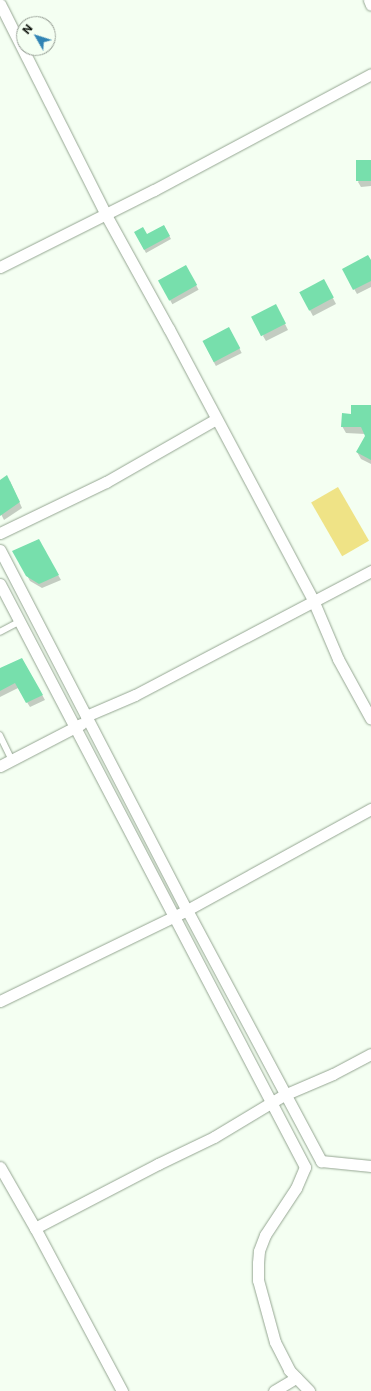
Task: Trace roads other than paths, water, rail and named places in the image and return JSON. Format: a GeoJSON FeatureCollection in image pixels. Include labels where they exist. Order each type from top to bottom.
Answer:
{"type":"FeatureCollection","features":[{"type":"Feature","properties":{"kind":"street"},"geometry":{"type":"LineString","coordinates":[[369,0],[371,5]]}},
{"type":"Feature","properties":{"kind":"street"},"geometry":{"type":"LineString","coordinates":[[0,4],[106,215],[169,329],[312,600],[338,659],[371,719]]}},
{"type":"Feature","properties":{"kind":"street"},"geometry":{"type":"LineString","coordinates":[[0,266],[106,215],[371,74]]}},
{"type":"Feature","properties":{"kind":"street"},"geometry":{"type":"LineString","coordinates":[[0,534],[106,482],[216,419]]}},
{"type":"Feature","properties":{"kind":"street"},"geometry":{"type":"LineString","coordinates":[[0,550],[284,1095],[321,1161]]}},
{"type":"Feature","properties":{"kind":"street"},"geometry":{"type":"LineString","coordinates":[[0,766],[74,728],[87,718],[136,695],[312,600],[371,571]]}},
{"type":"Feature","properties":{"kind":"street"},"geometry":{"type":"LineString","coordinates":[[0,584],[304,1167],[296,1188],[265,1235],[259,1251],[258,1280],[275,1342],[289,1370],[309,1391]]}},
{"type":"Feature","properties":{"kind":"street"},"geometry":{"type":"LineString","coordinates":[[0,1001],[187,910],[371,809]]}},
{"type":"Feature","properties":{"kind":"street"},"geometry":{"type":"LineString","coordinates":[[35,1228],[158,1164],[214,1137],[284,1095],[333,1074],[371,1054]]}},
{"type":"Feature","properties":{"kind":"street"},"geometry":{"type":"LineString","coordinates":[[304,1167],[321,1161],[371,1166]]}},
{"type":"Feature","properties":{"kind":"street"},"geometry":{"type":"LineString","coordinates":[[0,1167],[35,1228],[122,1391]]}},
{"type":"Feature","properties":{"kind":"street"},"geometry":{"type":"LineString","coordinates":[[274,1391],[296,1378]]}},
{"type":"Feature","properties":{"kind":"lane"},"geometry":{"type":"LineString","coordinates":[[0,632],[19,622]]}},
{"type":"Feature","properties":{"kind":"lane"},"geometry":{"type":"LineString","coordinates":[[0,734],[12,760]]}}]}
